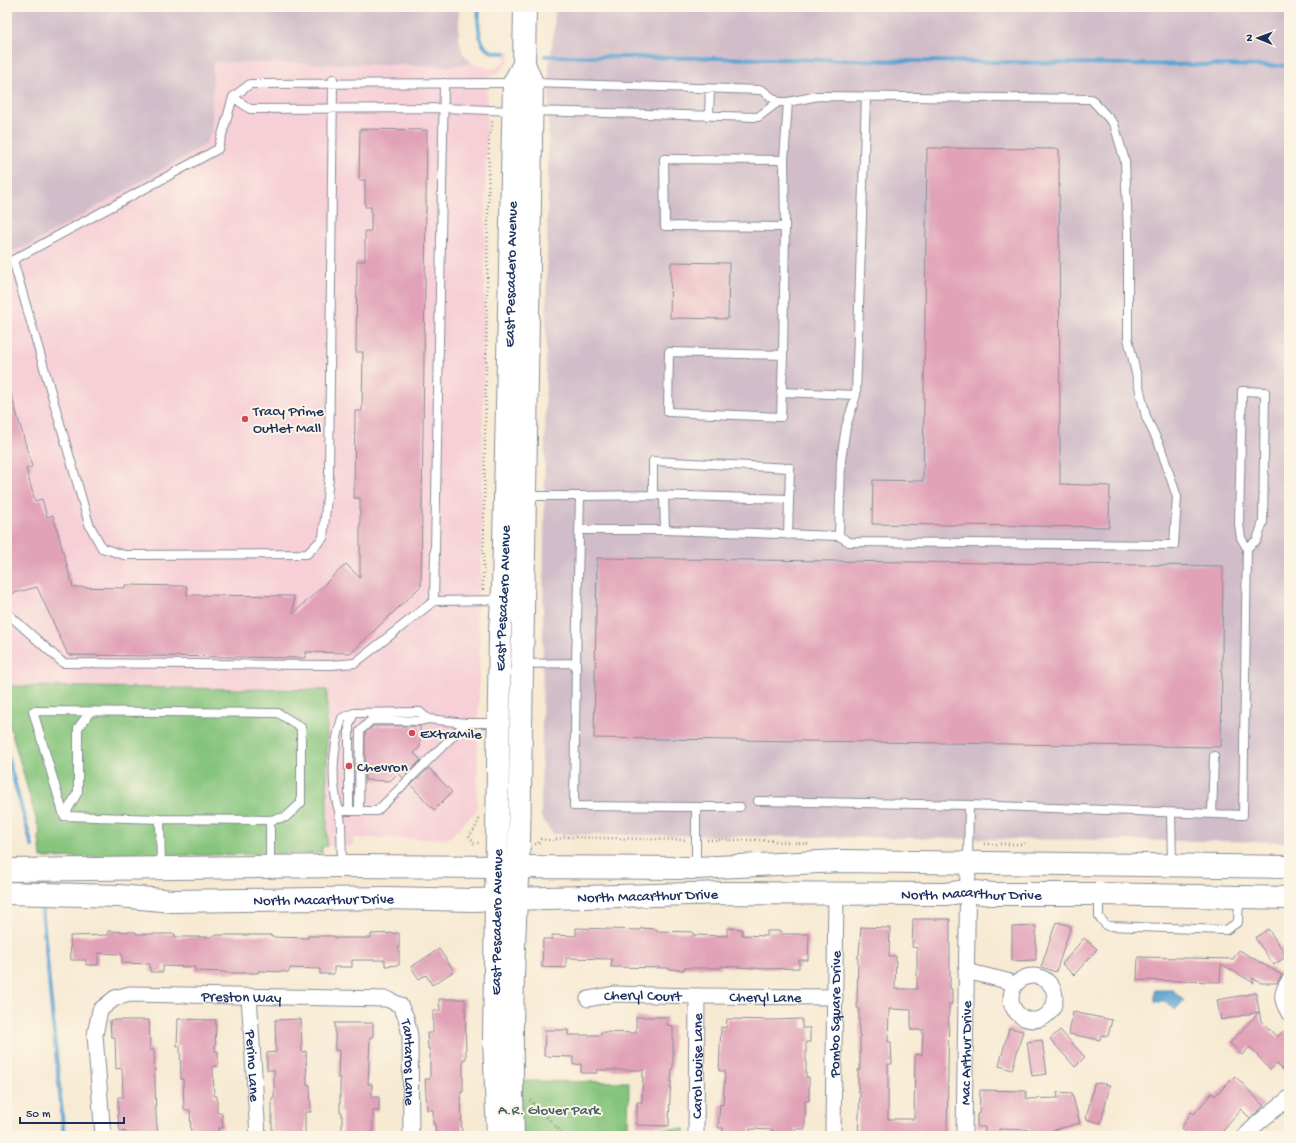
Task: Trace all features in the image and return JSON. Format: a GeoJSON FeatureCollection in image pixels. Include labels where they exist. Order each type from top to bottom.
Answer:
{"type":"FeatureCollection","features":[{"type":"Feature","properties":{"kind":"main road","name":"East Pescadero Avenue"},"geometry":{"type":"LineString","coordinates":[[498,1136],[494,1039],[506,898],[518,867],[522,664],[515,496],[525,7]]}},
{"type":"Feature","properties":{"kind":"main road","name":"East Pescadero Avenue"},"geometry":{"type":"LineString","coordinates":[[514,1136],[512,1095],[514,930],[496,866],[500,629],[493,600],[515,496]]}},
{"type":"Feature","properties":{"kind":"main road","name":"North Macarthur Drive"},"geometry":{"type":"LineString","coordinates":[[7,870],[342,866],[696,868],[840,860],[1289,867]]}},
{"type":"Feature","properties":{"kind":"main road","name":"North Macarthur Drive"},"geometry":{"type":"LineString","coordinates":[[7,893],[118,896],[172,901],[506,898],[726,892],[945,894],[968,891],[992,894],[1099,894],[1289,898]]}},
{"type":"Feature","properties":{"kind":"street","name":"Mac Arthur Drive"},"geometry":{"type":"LineString","coordinates":[[964,1136],[968,863]]}},
{"type":"Feature","properties":{"kind":"street","name":"Pombo Square Drive"},"geometry":{"type":"LineString","coordinates":[[833,1136],[836,892]]}},
{"type":"Feature","properties":{"kind":"street"},"geometry":{"type":"LineString","coordinates":[[966,970],[1007,981],[1014,985]]}},
{"type":"Feature","properties":{"kind":"street"},"geometry":{"type":"LineString","coordinates":[[1289,981],[1283,990],[1282,1002],[1289,1013]]}},
{"type":"Feature","properties":{"kind":"street","name":"Preston Way"},"geometry":{"type":"LineString","coordinates":[[103,1136],[95,1035],[100,1010],[115,998],[130,994],[387,999]]}},
{"type":"Feature","properties":{"kind":"street","name":"Cheryl Court"},"geometry":{"type":"LineString","coordinates":[[588,999],[614,994],[697,996]]}},
{"type":"Feature","properties":{"kind":"street","name":"Perino Lane"},"geometry":{"type":"LineString","coordinates":[[249,996],[258,1136]]}},
{"type":"Feature","properties":{"kind":"street","name":"Cheryl Lane"},"geometry":{"type":"LineString","coordinates":[[697,996],[835,997]]}},
{"type":"Feature","properties":{"kind":"street","name":"Carol Louise Lane"},"geometry":{"type":"LineString","coordinates":[[696,1136],[697,996]]}},
{"type":"Feature","properties":{"kind":"street","name":"Tantaros Lane"},"geometry":{"type":"LineString","coordinates":[[387,999],[400,1004],[406,1017],[410,1036],[411,1136]]}},
{"type":"Feature","properties":{"kind":"street"},"geometry":{"type":"LineString","coordinates":[[1245,1136],[1258,1123],[1289,1098]]}},
{"type":"Feature","properties":{"kind":"lane"},"geometry":{"type":"LineString","coordinates":[[333,81],[329,477],[323,538],[308,554],[124,555],[102,548],[89,524],[10,260],[218,149],[233,97],[250,84],[333,81],[444,83],[523,77],[710,89],[762,90],[778,102],[788,102],[818,96],[1091,99],[1114,124],[1125,161],[1128,232],[1128,338],[1146,416],[1160,446],[1177,497],[1174,546],[849,542],[839,536],[665,530],[579,530]]}},
{"type":"Feature","properties":{"kind":"lane"},"geometry":{"type":"LineString","coordinates":[[434,601],[444,83]]}},
{"type":"Feature","properties":{"kind":"lane"},"geometry":{"type":"LineString","coordinates":[[709,115],[710,89]]}},
{"type":"Feature","properties":{"kind":"lane"},"geometry":{"type":"LineString","coordinates":[[233,97],[250,109],[444,108],[758,117],[778,102]]}},
{"type":"Feature","properties":{"kind":"lane"},"geometry":{"type":"LineString","coordinates":[[839,536],[841,460],[846,427],[856,395],[866,97]]}},
{"type":"Feature","properties":{"kind":"lane"},"geometry":{"type":"LineString","coordinates":[[783,355],[669,352],[668,412],[781,417],[783,355],[785,227],[784,160],[788,102]]}},
{"type":"Feature","properties":{"kind":"lane"},"geometry":{"type":"LineString","coordinates":[[784,160],[664,159],[665,226],[785,227]]}},
{"type":"Feature","properties":{"kind":"lane"},"geometry":{"type":"LineString","coordinates":[[758,801],[968,805],[1243,815],[1247,548],[1241,538],[1239,524],[1242,391],[1265,392],[1263,522],[1257,540],[1247,548]]}},
{"type":"Feature","properties":{"kind":"lane"},"geometry":{"type":"LineString","coordinates":[[781,392],[856,395]]}},
{"type":"Feature","properties":{"kind":"lane"},"geometry":{"type":"LineString","coordinates":[[653,495],[653,461],[790,468],[788,535]]}},
{"type":"Feature","properties":{"kind":"lane"},"geometry":{"type":"LineString","coordinates":[[515,496],[653,495],[789,499]]}},
{"type":"Feature","properties":{"kind":"lane"},"geometry":{"type":"LineString","coordinates":[[580,496],[574,806],[740,806]]}},
{"type":"Feature","properties":{"kind":"lane"},"geometry":{"type":"LineString","coordinates":[[664,496],[665,530]]}},
{"type":"Feature","properties":{"kind":"lane"},"geometry":{"type":"LineString","coordinates":[[7,613],[64,663],[331,665],[355,663],[434,601],[493,600]]}},
{"type":"Feature","properties":{"kind":"lane"},"geometry":{"type":"LineString","coordinates":[[522,664],[576,663]]}},
{"type":"Feature","properties":{"kind":"lane"},"geometry":{"type":"LineString","coordinates":[[33,711],[278,713],[301,727],[301,803],[286,817],[270,820],[64,816],[33,711]]}},
{"type":"Feature","properties":{"kind":"lane"},"geometry":{"type":"LineString","coordinates":[[64,816],[78,792],[78,728],[90,712]]}},
{"type":"Feature","properties":{"kind":"lane"},"geometry":{"type":"LineString","coordinates":[[342,866],[341,824],[336,801],[334,761],[337,734],[342,718],[354,713],[420,712],[428,719]]}},
{"type":"Feature","properties":{"kind":"lane"},"geometry":{"type":"LineString","coordinates":[[349,810],[349,725],[354,713]]}},
{"type":"Feature","properties":{"kind":"lane"},"geometry":{"type":"LineString","coordinates":[[359,811],[360,731],[371,720],[419,721],[428,719],[466,723],[499,723]]}},
{"type":"Feature","properties":{"kind":"lane"},"geometry":{"type":"LineString","coordinates":[[339,811],[377,811],[466,723]]}},
{"type":"Feature","properties":{"kind":"lane"},"geometry":{"type":"LineString","coordinates":[[1212,814],[1214,756]]}},
{"type":"Feature","properties":{"kind":"lane"},"geometry":{"type":"LineString","coordinates":[[968,805],[968,863]]}},
{"type":"Feature","properties":{"kind":"lane"},"geometry":{"type":"LineString","coordinates":[[696,807],[696,868]]}},
{"type":"Feature","properties":{"kind":"lane"},"geometry":{"type":"LineString","coordinates":[[1171,813],[1172,865]]}},
{"type":"Feature","properties":{"kind":"lane"},"geometry":{"type":"LineString","coordinates":[[160,819],[161,868]]}},
{"type":"Feature","properties":{"kind":"lane"},"geometry":{"type":"LineString","coordinates":[[270,820],[270,867]]}},
{"type":"Feature","properties":{"kind":"lane"},"geometry":{"type":"LineString","coordinates":[[1099,894],[1099,917],[1107,926],[1226,930],[1238,922],[1239,896]]}},
{"type":"Feature","properties":{"kind":"path"},"geometry":{"type":"LineString","coordinates":[[492,128],[489,138],[493,600]]}},
{"type":"Feature","properties":{"kind":"path"},"geometry":{"type":"LineString","coordinates":[[474,843],[468,836],[475,829],[479,818]]}},
{"type":"Feature","properties":{"kind":"path"},"geometry":{"type":"LineString","coordinates":[[512,1095],[526,1095],[565,1136]]}},
{"type":"Feature","properties":{"kind":"shaded area"},"geometry":{"type":"Polygon","coordinates":[[[7,7],[459,7],[459,38],[463,53],[472,63],[448,66],[213,62],[212,130],[205,145],[28,246],[7,252],[7,7]]]}},
{"type":"Feature","properties":{"kind":"shaded area"},"geometry":{"type":"Polygon","coordinates":[[[555,7],[1289,7],[1289,842],[553,834],[541,817],[549,66],[554,29],[555,7]]]}},
{"type":"Feature","properties":{"kind":"shaded area","name":"Tracy Prime Outlet Mall"},"geometry":{"type":"Polygon","coordinates":[[[505,50],[512,51],[508,63],[498,73],[487,77],[481,585],[477,594],[476,618],[480,637],[477,810],[448,839],[353,838],[353,846],[327,846],[327,690],[7,686],[7,252],[28,246],[212,130],[213,62],[448,66],[472,63],[491,69],[496,68],[505,61],[505,50]]]}},
{"type":"Feature","properties":{"kind":"green space"},"geometry":{"type":"Polygon","coordinates":[[[7,686],[327,690],[327,846],[322,847],[322,853],[41,858],[38,836],[40,833],[7,716],[7,686]]]}},
{"type":"Feature","properties":{"kind":"green space","name":"A.R. Glover Park"},"geometry":{"type":"Polygon","coordinates":[[[521,1081],[629,1082],[628,1129],[684,1129],[684,1136],[520,1136],[521,1081]]]}},
{"type":"Feature","properties":{"kind":"water"},"geometry":{"type":"Polygon","coordinates":[[[1155,990],[1173,990],[1184,1001],[1175,1010],[1167,1002],[1155,1002],[1155,990]]]}},
{"type":"Feature","properties":{"kind":"building"},"geometry":{"type":"Polygon","coordinates":[[[360,129],[427,130],[421,586],[351,653],[306,652],[306,658],[68,655],[37,587],[7,595],[7,390],[10,390],[32,467],[26,469],[35,501],[42,499],[47,517],[53,515],[73,587],[125,588],[125,585],[187,586],[187,595],[294,596],[293,614],[346,564],[360,578],[360,498],[354,498],[355,411],[362,411],[363,352],[356,352],[357,261],[365,261],[365,231],[371,231],[371,207],[365,207],[365,180],[359,180],[360,129]]]}},
{"type":"Feature","properties":{"kind":"building"},"geometry":{"type":"Polygon","coordinates":[[[927,148],[1059,149],[1060,484],[1110,486],[1109,527],[872,524],[873,480],[923,481],[927,148]]]}},
{"type":"Feature","properties":{"kind":"building"},"geometry":{"type":"Polygon","coordinates":[[[671,262],[729,263],[728,319],[670,318],[671,262]]]}},
{"type":"Feature","properties":{"kind":"building"},"geometry":{"type":"Polygon","coordinates":[[[597,558],[1223,566],[1221,747],[594,738],[597,558]]]}},
{"type":"Feature","properties":{"kind":"building"},"geometry":{"type":"Polygon","coordinates":[[[373,726],[420,726],[420,747],[414,753],[421,760],[403,778],[398,773],[390,781],[365,780],[365,733],[373,726]]]}},
{"type":"Feature","properties":{"kind":"building"},"geometry":{"type":"Polygon","coordinates":[[[429,768],[452,792],[434,810],[411,785],[429,768]]]}},
{"type":"Feature","properties":{"kind":"building"},"geometry":{"type":"Polygon","coordinates":[[[913,919],[950,919],[950,989],[952,989],[952,1004],[949,1004],[947,1136],[858,1136],[860,1092],[858,1092],[858,1070],[860,1070],[860,1035],[859,1008],[857,1008],[858,955],[861,927],[890,928],[889,956],[896,956],[895,989],[917,989],[917,948],[912,947],[913,919]],[[889,1009],[888,1042],[891,1042],[892,1064],[888,1064],[888,1119],[914,1119],[915,1054],[922,1055],[923,1030],[911,1030],[911,1010],[889,1009]]]}},
{"type":"Feature","properties":{"kind":"building"},"geometry":{"type":"Polygon","coordinates":[[[1056,922],[1071,926],[1056,972],[1041,967],[1056,922]]]}},
{"type":"Feature","properties":{"kind":"building"},"geometry":{"type":"Polygon","coordinates":[[[1036,926],[1036,960],[1012,961],[1012,927],[1036,926]]]}},
{"type":"Feature","properties":{"kind":"building"},"geometry":{"type":"Polygon","coordinates":[[[576,928],[641,930],[641,928],[656,929],[656,931],[693,932],[693,935],[727,936],[727,928],[742,929],[742,935],[767,936],[767,931],[781,931],[781,934],[809,934],[808,960],[799,960],[799,968],[767,969],[721,966],[721,968],[684,968],[684,970],[668,968],[611,967],[612,959],[566,958],[566,968],[542,967],[543,939],[552,939],[552,935],[576,936],[576,928]]]}},
{"type":"Feature","properties":{"kind":"building"},"geometry":{"type":"Polygon","coordinates":[[[1268,929],[1287,956],[1274,965],[1255,938],[1268,929]]]}},
{"type":"Feature","properties":{"kind":"building"},"geometry":{"type":"Polygon","coordinates":[[[108,931],[136,932],[136,934],[175,934],[175,937],[213,937],[213,935],[271,935],[271,937],[308,938],[308,936],[334,936],[334,938],[371,938],[371,934],[399,933],[399,965],[385,966],[385,960],[352,960],[352,967],[334,967],[334,974],[320,974],[320,969],[290,968],[289,972],[258,971],[258,973],[225,973],[195,971],[195,967],[163,966],[163,972],[150,972],[150,964],[122,963],[122,954],[98,953],[98,965],[86,965],[86,960],[71,960],[70,936],[108,935],[108,931]]]}},
{"type":"Feature","properties":{"kind":"building"},"geometry":{"type":"Polygon","coordinates":[[[1084,938],[1097,949],[1074,975],[1062,964],[1084,938]]]}},
{"type":"Feature","properties":{"kind":"building"},"geometry":{"type":"Polygon","coordinates":[[[439,949],[454,971],[432,985],[426,975],[419,979],[411,967],[439,949]]]}},
{"type":"Feature","properties":{"kind":"building"},"geometry":{"type":"Polygon","coordinates":[[[1239,950],[1282,975],[1277,983],[1261,983],[1252,978],[1254,983],[1221,964],[1220,982],[1137,980],[1138,957],[1233,959],[1239,950]]]}},
{"type":"Feature","properties":{"kind":"building"},"geometry":{"type":"Polygon","coordinates":[[[1256,993],[1261,1021],[1277,1037],[1284,1031],[1289,1036],[1289,1076],[1277,1064],[1270,1070],[1250,1047],[1242,1055],[1230,1043],[1259,1012],[1221,1020],[1217,1000],[1256,993]]]}},
{"type":"Feature","properties":{"kind":"building"},"geometry":{"type":"Polygon","coordinates":[[[439,999],[465,999],[466,1059],[463,1059],[463,1092],[461,1092],[462,1136],[436,1136],[435,1124],[433,1124],[433,1110],[427,1110],[425,1079],[430,1079],[430,1049],[428,1049],[427,1033],[433,1033],[433,1011],[440,1011],[439,999]]]}},
{"type":"Feature","properties":{"kind":"building"},"geometry":{"type":"Polygon","coordinates":[[[1073,1012],[1112,1020],[1108,1036],[1101,1035],[1100,1040],[1069,1034],[1073,1012]]]}},
{"type":"Feature","properties":{"kind":"building"},"geometry":{"type":"Polygon","coordinates":[[[636,1017],[667,1017],[667,1025],[673,1026],[673,1068],[669,1126],[637,1125],[637,1102],[642,1102],[643,1070],[596,1070],[597,1073],[581,1073],[581,1064],[573,1065],[573,1057],[544,1056],[545,1030],[568,1030],[568,1035],[601,1035],[601,1032],[636,1033],[636,1017]]]}},
{"type":"Feature","properties":{"kind":"building"},"geometry":{"type":"Polygon","coordinates":[[[178,1019],[216,1020],[215,1051],[218,1051],[218,1066],[213,1066],[214,1096],[217,1096],[217,1113],[222,1113],[223,1128],[218,1128],[218,1136],[191,1136],[190,1110],[184,1110],[180,1046],[177,1046],[178,1019]]]}},
{"type":"Feature","properties":{"kind":"building"},"geometry":{"type":"Polygon","coordinates":[[[301,1019],[302,1052],[306,1051],[307,1085],[310,1085],[311,1112],[305,1112],[305,1136],[280,1136],[280,1132],[272,1132],[274,1070],[267,1070],[267,1053],[276,1052],[275,1020],[301,1019]]]}},
{"type":"Feature","properties":{"kind":"building"},"geometry":{"type":"Polygon","coordinates":[[[727,1019],[802,1019],[802,1028],[810,1028],[810,1042],[806,1042],[806,1077],[809,1077],[809,1101],[805,1101],[805,1129],[795,1129],[795,1136],[772,1136],[773,1130],[750,1129],[750,1136],[723,1136],[723,1128],[718,1128],[720,1104],[723,1105],[725,1071],[719,1071],[721,1027],[726,1028],[727,1019]]]}},
{"type":"Feature","properties":{"kind":"building"},"geometry":{"type":"Polygon","coordinates":[[[110,1020],[149,1020],[150,1050],[154,1050],[158,1136],[126,1136],[125,1131],[120,1132],[118,1097],[123,1097],[122,1068],[116,1069],[115,1037],[111,1037],[110,1020]]]}},
{"type":"Feature","properties":{"kind":"building"},"geometry":{"type":"Polygon","coordinates":[[[335,1023],[373,1023],[373,1037],[370,1037],[368,1084],[372,1084],[372,1097],[379,1097],[379,1111],[373,1111],[373,1136],[342,1136],[340,1078],[338,1078],[339,1050],[335,1050],[335,1023]]]}},
{"type":"Feature","properties":{"kind":"building"},"geometry":{"type":"Polygon","coordinates":[[[1009,1028],[1023,1031],[1012,1070],[999,1066],[1009,1028]]]}},
{"type":"Feature","properties":{"kind":"building"},"geometry":{"type":"Polygon","coordinates":[[[1060,1030],[1085,1057],[1075,1067],[1050,1039],[1060,1030]]]}},
{"type":"Feature","properties":{"kind":"building"},"geometry":{"type":"Polygon","coordinates":[[[1042,1040],[1047,1074],[1032,1076],[1027,1042],[1042,1040]]]}},
{"type":"Feature","properties":{"kind":"building"},"geometry":{"type":"Polygon","coordinates":[[[1235,1076],[1264,1106],[1250,1118],[1241,1109],[1219,1136],[1192,1136],[1181,1129],[1191,1112],[1194,1114],[1212,1093],[1215,1096],[1235,1076]]]}},
{"type":"Feature","properties":{"kind":"building"},"geometry":{"type":"Polygon","coordinates":[[[1099,1083],[1110,1085],[1101,1123],[1086,1119],[1094,1084],[1099,1083]]]}},
{"type":"Feature","properties":{"kind":"building"},"geometry":{"type":"Polygon","coordinates":[[[980,1090],[1026,1091],[1026,1099],[1058,1098],[1057,1092],[1072,1093],[1080,1123],[1051,1131],[1051,1136],[1030,1136],[1030,1130],[999,1129],[999,1136],[985,1136],[985,1127],[977,1127],[980,1090]]]}},
{"type":"Feature","properties":{"kind":"waterway"},"geometry":{"type":"LineString","coordinates":[[479,7],[478,18],[481,41],[487,49],[498,53],[505,53]]}},
{"type":"Feature","properties":{"kind":"waterway"},"geometry":{"type":"LineString","coordinates":[[545,56],[1289,66]]}},
{"type":"Feature","properties":{"kind":"waterway"},"geometry":{"type":"LineString","coordinates":[[7,755],[32,846]]}},
{"type":"Feature","properties":{"kind":"waterway"},"geometry":{"type":"LineString","coordinates":[[42,908],[64,1136]]}},
{"type":"Feature","properties":{"kind":"place","name":"Tracy Prime Outlet Mall"},"geometry":{"type":"Point","coordinates":[245,419]}},
{"type":"Feature","properties":{"kind":"place","name":"ExtraMile"},"geometry":{"type":"Point","coordinates":[412,733]}},
{"type":"Feature","properties":{"kind":"place","name":"Chevron"},"geometry":{"type":"Point","coordinates":[349,766]}}]}
